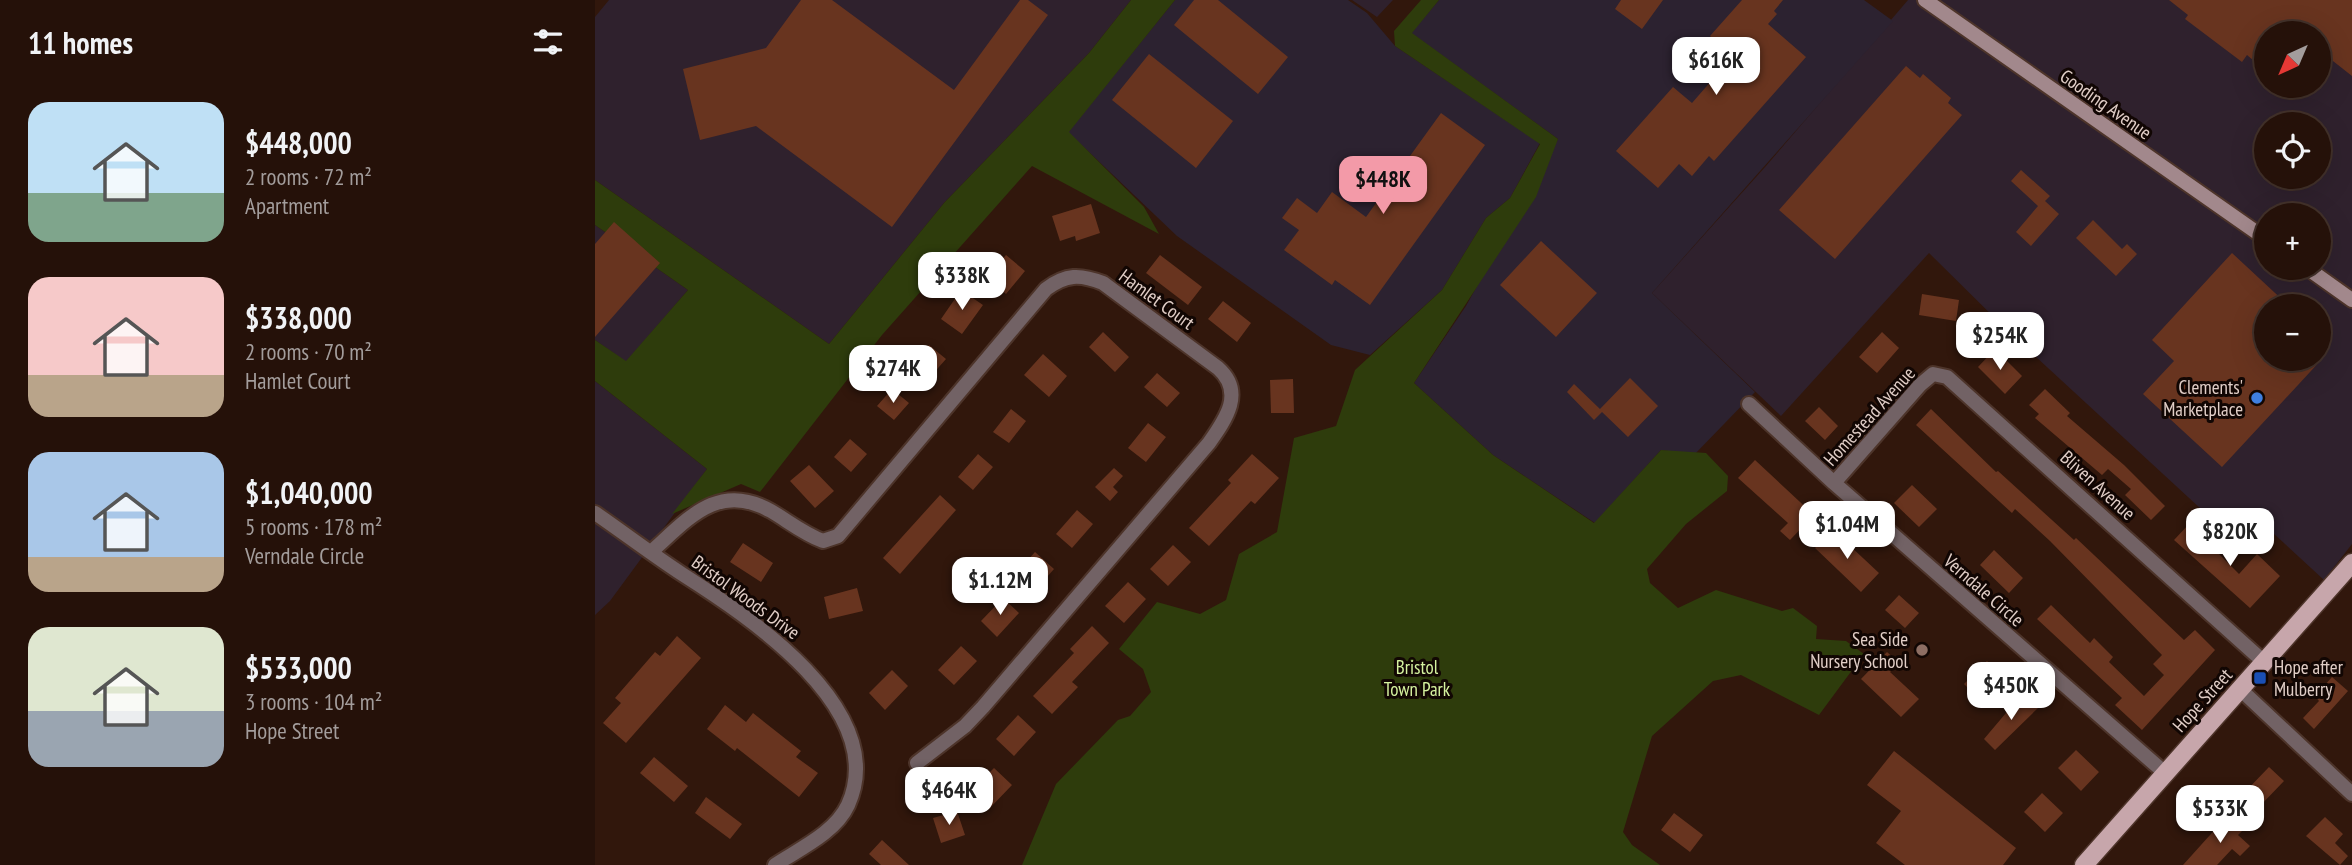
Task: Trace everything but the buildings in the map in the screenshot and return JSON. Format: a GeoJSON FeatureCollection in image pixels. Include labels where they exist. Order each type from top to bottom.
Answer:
{"type":"FeatureCollection","features":[{"type":"Feature","properties":{"kind":"main road","name":"Gooding Avenue"},"geometry":{"type":"LineString","coordinates":[[1925,0],[2254,231]]}},
{"type":"Feature","properties":{"kind":"main road"},"geometry":{"type":"LineString","coordinates":[[2324,280],[2352,300]]}},
{"type":"Feature","properties":{"kind":"main road","name":"Hope Street"},"geometry":{"type":"LineString","coordinates":[[2084,865],[2352,564]]}},
{"type":"Feature","properties":{"kind":"street","name":"Hamlet Court"},"geometry":{"type":"LineString","coordinates":[[651,552],[698,512],[725,499],[748,500],[823,541],[838,536],[1046,289],[1068,276],[1086,276],[1103,283],[1218,368],[1227,376],[1233,396],[1224,423],[1209,443],[983,708],[965,726],[917,763]]}},
{"type":"Feature","properties":{"kind":"street","name":"Homestead Avenue"},"geometry":{"type":"LineString","coordinates":[[1834,483],[1933,374]]}},
{"type":"Feature","properties":{"kind":"street","name":"Bliven Avenue"},"geometry":{"type":"LineString","coordinates":[[1933,374],[1952,380],[2264,662]]}},
{"type":"Feature","properties":{"kind":"street","name":"Verndale Circle"},"geometry":{"type":"LineString","coordinates":[[1749,404],[1834,483],[2165,773]]}},
{"type":"Feature","properties":{"kind":"street","name":"Bristol Woods Drive"},"geometry":{"type":"LineString","coordinates":[[595,513],[721,598],[795,657],[817,682],[849,736],[856,758],[855,783],[847,807],[822,835],[775,865]]}},
{"type":"Feature","properties":{"kind":"street"},"geometry":{"type":"LineString","coordinates":[[2240,689],[2352,794]]}},
{"type":"Feature","properties":{"kind":"shaded area"},"geometry":{"type":"Polygon","coordinates":[[[609,0],[1131,0],[1089,53],[944,203],[829,344],[595,180],[595,17],[609,0]]]}},
{"type":"Feature","properties":{"kind":"shaded area"},"geometry":{"type":"Polygon","coordinates":[[[1175,0],[1348,0],[1367,13],[1395,46],[1540,143],[1510,198],[1486,218],[1442,290],[1370,355],[1331,345],[1177,236],[1068,132],[1175,0]]]}},
{"type":"Feature","properties":{"kind":"shaded area"},"geometry":{"type":"Polygon","coordinates":[[[1352,0],[1393,0],[1377,17],[1352,0]]]}},
{"type":"Feature","properties":{"kind":"shaded area"},"geometry":{"type":"Polygon","coordinates":[[[1439,0],[1864,0],[1893,21],[1652,293],[1755,392],[1694,455],[1661,450],[1595,523],[1493,455],[1414,383],[1466,306],[1558,139],[1411,33],[1439,0]]]}},
{"type":"Feature","properties":{"kind":"shaded area"},"geometry":{"type":"Polygon","coordinates":[[[1908,0],[2352,0],[2352,544],[2324,580],[2260,521],[2239,544],[2011,334],[1929,253],[1781,416],[1652,293],[1766,166],[1908,0]]]}},
{"type":"Feature","properties":{"kind":"shaded area"},"geometry":{"type":"Polygon","coordinates":[[[595,225],[688,290],[626,362],[595,340],[595,225]]]}},
{"type":"Feature","properties":{"kind":"shaded area"},"geometry":{"type":"Polygon","coordinates":[[[595,381],[707,469],[610,601],[595,615],[595,381]]]}},
{"type":"Feature","properties":{"kind":"green space"},"geometry":{"type":"Polygon","coordinates":[[[1131,0],[1175,0],[1069,132],[1144,207],[1159,234],[1032,166],[882,335],[760,492],[741,484],[672,514],[707,469],[595,381],[595,340],[626,361],[688,290],[595,225],[595,180],[829,344],[944,203],[1089,53],[1131,0]]]}},
{"type":"Feature","properties":{"kind":"green space","name":"Bristol Town Park"},"geometry":{"type":"Polygon","coordinates":[[[1421,0],[1439,0],[1412,33],[1558,139],[1536,197],[1414,383],[1493,455],[1594,523],[1661,450],[1706,453],[1728,476],[1727,491],[1686,524],[1647,569],[1650,583],[1678,608],[1716,590],[1782,611],[1793,608],[1817,626],[1816,639],[1846,641],[1864,654],[1819,715],[1741,675],[1713,681],[1652,736],[1623,832],[1632,845],[1660,865],[1022,865],[1056,784],[1118,720],[1130,716],[1151,692],[1143,669],[1119,649],[1157,602],[1200,614],[1226,600],[1239,554],[1277,532],[1294,438],[1336,426],[1355,370],[1442,290],[1486,218],[1510,198],[1540,144],[1395,46],[1394,31],[1421,0]]]}},
{"type":"Feature","properties":{"kind":"place","name":"Clements' Marketplace"},"geometry":{"type":"Point","coordinates":[2257,398]}},
{"type":"Feature","properties":{"kind":"place","name":"Sea Side Nursery School"},"geometry":{"type":"Point","coordinates":[1922,650]}},
{"type":"Feature","properties":{"kind":"place","name":"Hope after Mulberry"},"geometry":{"type":"Point","coordinates":[2260,678]}}]}
